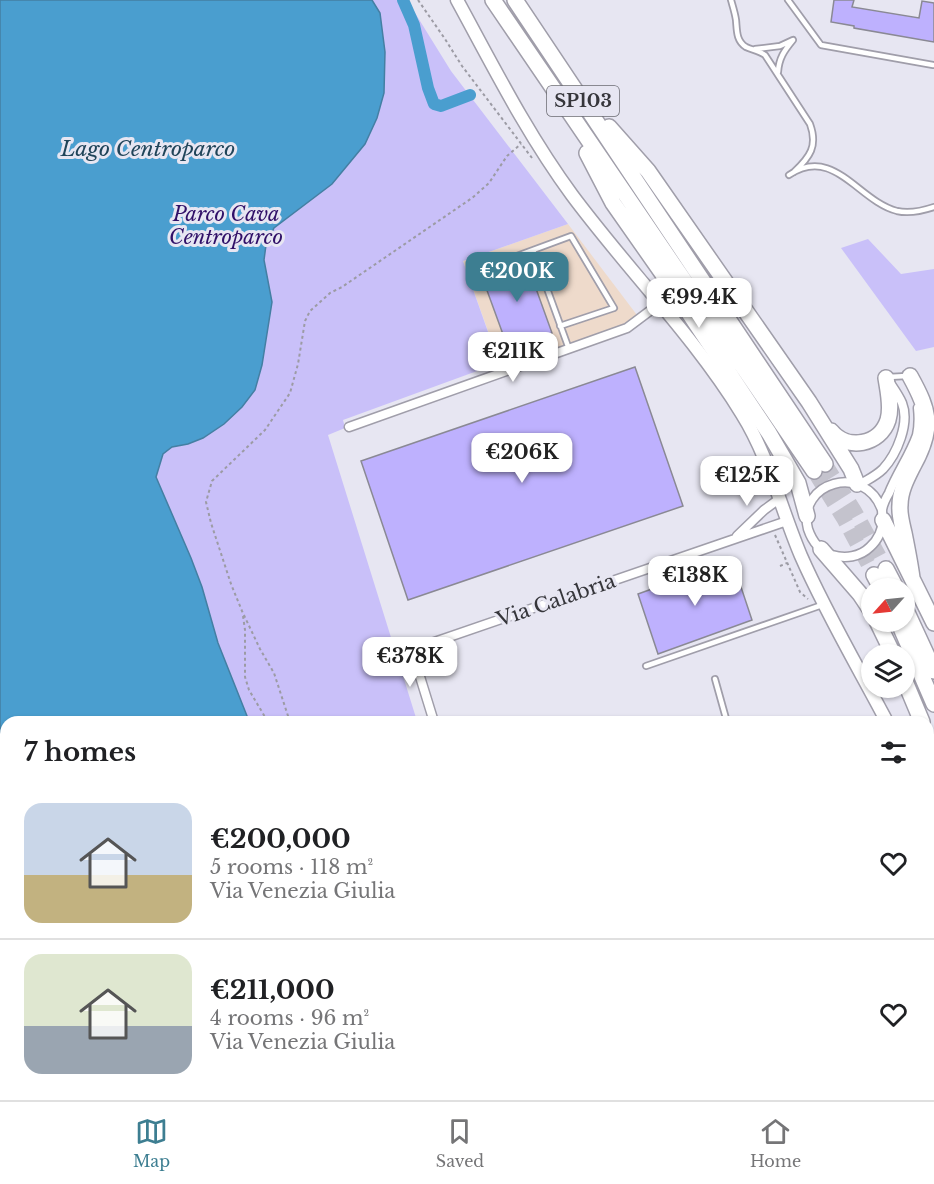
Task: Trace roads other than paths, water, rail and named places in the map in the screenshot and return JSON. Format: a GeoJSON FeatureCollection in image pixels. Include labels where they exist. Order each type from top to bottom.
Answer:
{"type":"FeatureCollection","features":[{"type":"Feature","properties":{"kind":"highway","name":"SP103"},"geometry":{"type":"LineString","coordinates":[[493,0],[820,467],[515,0]]}},
{"type":"Feature","properties":{"kind":"highway","name":"SP103"},"geometry":{"type":"LineString","coordinates":[[572,84],[648,171],[808,402],[852,469],[858,484]]}},
{"type":"Feature","properties":{"kind":"highway","name":"SP103"},"geometry":{"type":"LineString","coordinates":[[557,94],[613,203],[769,433],[798,483],[807,516]]}},
{"type":"Feature","properties":{"kind":"highway"},"geometry":{"type":"LineString","coordinates":[[910,376],[926,412],[928,429],[922,450],[906,480],[900,506],[912,578]]}},
{"type":"Feature","properties":{"kind":"highway","name":"SP103"},"geometry":{"type":"LineString","coordinates":[[808,402],[836,436],[852,443],[865,442],[877,436],[887,422],[890,412],[886,378]]}},
{"type":"Feature","properties":{"kind":"highway"},"geometry":{"type":"LineString","coordinates":[[882,515],[912,578]]}},
{"type":"Feature","properties":{"kind":"highway"},"geometry":{"type":"LineString","coordinates":[[821,549],[861,596]]}},
{"type":"Feature","properties":{"kind":"highway"},"geometry":{"type":"LineString","coordinates":[[915,584],[934,623]]}},
{"type":"Feature","properties":{"kind":"highway"},"geometry":{"type":"LineString","coordinates":[[915,630],[934,671]]}},
{"type":"Feature","properties":{"kind":"highway"},"geometry":{"type":"LineString","coordinates":[[903,632],[934,704]]}},
{"type":"Feature","properties":{"kind":"highway"},"geometry":{"type":"LineString","coordinates":[[911,698],[919,716]]}},
{"type":"Feature","properties":{"kind":"street"},"geometry":{"type":"LineString","coordinates":[[457,0],[511,99],[558,177],[713,370],[744,417],[764,459],[801,557],[884,716]]}},
{"type":"Feature","properties":{"kind":"street"},"geometry":{"type":"LineString","coordinates":[[349,427],[627,328],[659,304]]}},
{"type":"Feature","properties":{"kind":"street"},"geometry":{"type":"LineString","coordinates":[[882,515],[874,496],[867,489],[858,484],[842,482],[826,486],[818,493],[812,500],[807,516],[811,536],[821,549],[830,554],[840,557],[861,554],[876,540],[881,531],[882,515],[892,486],[914,443],[918,427],[918,405],[910,376]]}},
{"type":"Feature","properties":{"kind":"street"},"geometry":{"type":"LineString","coordinates":[[858,484],[879,473],[889,462],[903,425],[902,402],[886,378]]}},
{"type":"Feature","properties":{"kind":"street","name":"Via Calabria"},"geometry":{"type":"LineString","coordinates":[[735,538],[779,499]]}},
{"type":"Feature","properties":{"kind":"street","name":"Via Calabria"},"geometry":{"type":"LineString","coordinates":[[432,716],[412,651],[414,649],[787,521]]}},
{"type":"Feature","properties":{"kind":"lane"},"geometry":{"type":"LineString","coordinates":[[731,0],[739,40],[744,46],[765,55],[808,120],[813,146],[810,154],[791,173],[811,166],[820,166],[839,173],[881,204],[895,211],[914,212],[934,207]]}},
{"type":"Feature","properties":{"kind":"lane"},"geometry":{"type":"LineString","coordinates":[[788,0],[820,45],[933,66]]}},
{"type":"Feature","properties":{"kind":"lane"},"geometry":{"type":"LineString","coordinates":[[752,49],[780,46],[793,40],[783,51],[777,73]]}},
{"type":"Feature","properties":{"kind":"lane"},"geometry":{"type":"LineString","coordinates":[[476,271],[571,236],[614,308],[560,326]]}},
{"type":"Feature","properties":{"kind":"lane"},"geometry":{"type":"LineString","coordinates":[[533,250],[568,349]]}},
{"type":"Feature","properties":{"kind":"lane"},"geometry":{"type":"LineString","coordinates":[[886,378],[910,376]]}},
{"type":"Feature","properties":{"kind":"lane"},"geometry":{"type":"LineString","coordinates":[[646,666],[824,604]]}},
{"type":"Feature","properties":{"kind":"lane"},"geometry":{"type":"LineString","coordinates":[[715,679],[725,716]]}},
{"type":"Feature","properties":{"kind":"water","name":"Lago Centroparco"},"geometry":{"type":"Polygon","coordinates":[[[0,0],[372,0],[380,13],[385,52],[384,93],[377,118],[365,144],[332,184],[274,228],[266,245],[264,260],[272,302],[262,365],[255,390],[242,407],[224,424],[203,438],[172,447],[163,454],[156,477],[191,558],[218,643],[247,716],[0,716],[0,0]]]}},
{"type":"Feature","properties":{"kind":"waterway"},"geometry":{"type":"LineString","coordinates":[[403,0],[414,25],[428,88],[434,104],[441,106],[470,95]]}},
{"type":"Feature","properties":{"kind":"tunnel"},"geometry":{"type":"LineString","coordinates":[[825,464],[855,512],[886,569]]}},
{"type":"Feature","properties":{"kind":"tunnel"},"geometry":{"type":"LineString","coordinates":[[814,471],[844,519],[874,575]]}},
{"type":"Feature","properties":{"kind":"park label","name":"Parco Cava Centroparco"},"geometry":{"type":"Point","coordinates":[226,226]}}]}
